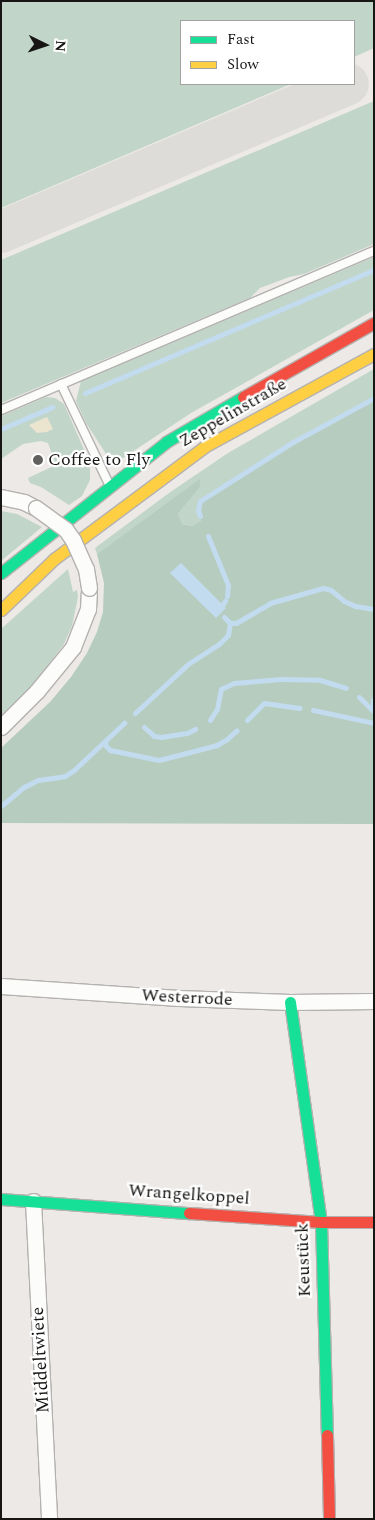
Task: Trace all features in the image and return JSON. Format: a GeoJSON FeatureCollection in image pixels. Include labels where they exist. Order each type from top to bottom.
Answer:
{"type":"FeatureCollection","features":[{"type":"Feature","properties":{"kind":"main road","name":"Zeppelinstraße"},"geometry":{"type":"LineString","coordinates":[[1,573],[166,442],[314,355],[374,323]]}},
{"type":"Feature","properties":{"kind":"main road","name":"Zeppelinstraße"},"geometry":{"type":"LineString","coordinates":[[1,610],[54,559],[204,447],[374,354]]}},
{"type":"Feature","properties":{"kind":"main road","name":"Keustück"},"geometry":{"type":"LineString","coordinates":[[290,1002],[321,1222],[329,1519]]}},
{"type":"Feature","properties":{"kind":"main road","name":"Wrangelkoppel"},"geometry":{"type":"LineString","coordinates":[[1,1199],[321,1222],[374,1222]]}},
{"type":"Feature","properties":{"kind":"street"},"geometry":{"type":"LineString","coordinates":[[1,497],[24,502],[36,508],[66,530],[73,540],[86,569],[89,588],[88,609],[73,646],[38,691],[1,727]]}},
{"type":"Feature","properties":{"kind":"street","name":"Westerrode"},"geometry":{"type":"LineString","coordinates":[[1,986],[179,998],[290,1002],[374,1001]]}},
{"type":"Feature","properties":{"kind":"street","name":"Middeltwiete"},"geometry":{"type":"LineString","coordinates":[[33,1201],[48,1519]]}},
{"type":"Feature","properties":{"kind":"lane"},"geometry":{"type":"LineString","coordinates":[[1,410],[374,251]]}},
{"type":"Feature","properties":{"kind":"lane"},"geometry":{"type":"LineString","coordinates":[[61,384],[110,486]]}},
{"type":"Feature","properties":{"kind":"green space"},"geometry":{"type":"Polygon","coordinates":[[[1,1],[374,1],[374,48],[355,57],[355,20],[180,20],[180,85],[289,85],[1,208],[1,1]]]}},
{"type":"Feature","properties":{"kind":"green space"},"geometry":{"type":"Polygon","coordinates":[[[374,101],[374,244],[304,274],[289,277],[260,288],[250,298],[1,403],[1,260],[374,101]]]}},
{"type":"Feature","properties":{"kind":"green space"},"geometry":{"type":"Polygon","coordinates":[[[374,257],[374,310],[191,413],[117,462],[108,457],[86,423],[76,401],[81,381],[374,257]]]}},
{"type":"Feature","properties":{"kind":"green space"},"geometry":{"type":"Polygon","coordinates":[[[374,369],[374,398],[293,442],[200,501],[201,521],[192,526],[182,524],[178,514],[201,486],[200,480],[97,554],[95,548],[169,493],[228,453],[374,369]]]}},
{"type":"Feature","properties":{"kind":"green space"},"geometry":{"type":"Polygon","coordinates":[[[46,397],[55,398],[64,404],[90,463],[90,480],[82,496],[69,505],[41,487],[30,483],[28,478],[56,465],[48,443],[41,441],[23,444],[1,459],[1,416],[46,397]]]}},
{"type":"Feature","properties":{"kind":"green space"},"geometry":{"type":"Polygon","coordinates":[[[374,398],[374,824],[1,823],[1,748],[50,702],[71,677],[87,653],[97,632],[103,612],[104,583],[97,554],[200,479],[201,486],[178,514],[182,524],[192,526],[201,521],[198,510],[200,501],[293,442],[374,398]]]}},
{"type":"Feature","properties":{"kind":"green space"},"geometry":{"type":"Polygon","coordinates":[[[1,511],[17,514],[42,527],[1,561],[1,511]]]}},
{"type":"Feature","properties":{"kind":"green space"},"geometry":{"type":"Polygon","coordinates":[[[68,569],[73,592],[77,590],[78,597],[72,626],[64,644],[32,686],[1,716],[1,629],[68,569]]]}},
{"type":"Feature","properties":{"kind":"sand"},"geometry":{"type":"Polygon","coordinates":[[[47,417],[53,429],[47,432],[37,433],[29,425],[47,417]]]}},
{"type":"Feature","properties":{"kind":"water"},"geometry":{"type":"Polygon","coordinates":[[[181,563],[226,608],[216,618],[170,573],[181,563]]]}},
{"type":"Feature","properties":{"kind":"waterway"},"geometry":{"type":"LineString","coordinates":[[85,393],[374,270]]}},
{"type":"Feature","properties":{"kind":"waterway"},"geometry":{"type":"LineString","coordinates":[[200,516],[198,510],[200,501],[293,442],[374,398]]}},
{"type":"Feature","properties":{"kind":"waterway"},"geometry":{"type":"LineString","coordinates":[[1,429],[52,407]]}},
{"type":"Feature","properties":{"kind":"waterway"},"geometry":{"type":"LineString","coordinates":[[208,536],[228,585],[227,596]]}},
{"type":"Feature","properties":{"kind":"waterway"},"geometry":{"type":"LineString","coordinates":[[224,617],[230,623],[236,623],[270,603],[323,588],[331,590],[344,601],[355,606],[374,609]]}},
{"type":"Feature","properties":{"kind":"waterway"},"geometry":{"type":"LineString","coordinates":[[135,713],[188,664],[219,644],[228,635],[230,623]]}},
{"type":"Feature","properties":{"kind":"waterway"},"geometry":{"type":"LineString","coordinates":[[210,720],[217,709],[221,689],[234,683],[281,679],[320,680],[346,688]]}},
{"type":"Feature","properties":{"kind":"waterway"},"geometry":{"type":"LineString","coordinates":[[359,697],[374,712]]}},
{"type":"Feature","properties":{"kind":"waterway"},"geometry":{"type":"LineString","coordinates":[[373,700],[373,709]]}},
{"type":"Feature","properties":{"kind":"waterway"},"geometry":{"type":"LineString","coordinates":[[247,720],[264,703],[300,708]]}},
{"type":"Feature","properties":{"kind":"waterway"},"geometry":{"type":"LineString","coordinates":[[313,710],[374,723]]}},
{"type":"Feature","properties":{"kind":"waterway"},"geometry":{"type":"LineString","coordinates":[[1,806],[24,787],[38,780],[65,776],[74,770],[124,723]]}},
{"type":"Feature","properties":{"kind":"waterway"},"geometry":{"type":"LineString","coordinates":[[144,727],[154,736],[161,737],[187,733],[195,729]]}},
{"type":"Feature","properties":{"kind":"waterway"},"geometry":{"type":"LineString","coordinates":[[105,741],[106,746],[110,750],[159,760],[217,745],[237,730]]}},
{"type":"Feature","properties":{"kind":"taxiway"},"geometry":{"type":"LineString","coordinates":[[1,232],[346,85]]}},
{"type":"Feature","properties":{"kind":"traffic: fast"},"geometry":{"type":"LineString","coordinates":[[1,573],[166,442],[243,397]]}},
{"type":"Feature","properties":{"kind":"traffic: fast"},"geometry":{"type":"LineString","coordinates":[[290,1002],[321,1222],[327,1435]]}},
{"type":"Feature","properties":{"kind":"traffic: fast"},"geometry":{"type":"LineString","coordinates":[[1,1199],[189,1213]]}},
{"type":"Feature","properties":{"kind":"traffic: slow"},"geometry":{"type":"LineString","coordinates":[[1,610],[54,559],[204,447],[374,354]]}},
{"type":"Feature","properties":{"kind":"traffic: jam"},"geometry":{"type":"LineString","coordinates":[[243,397],[374,323]]}},
{"type":"Feature","properties":{"kind":"traffic: jam"},"geometry":{"type":"LineString","coordinates":[[189,1213],[321,1222],[374,1222]]}},
{"type":"Feature","properties":{"kind":"traffic: jam"},"geometry":{"type":"LineString","coordinates":[[327,1435],[329,1519]]}},
{"type":"Feature","properties":{"kind":"place","name":"Coffee to Fly"},"geometry":{"type":"Point","coordinates":[38,460]}}]}
